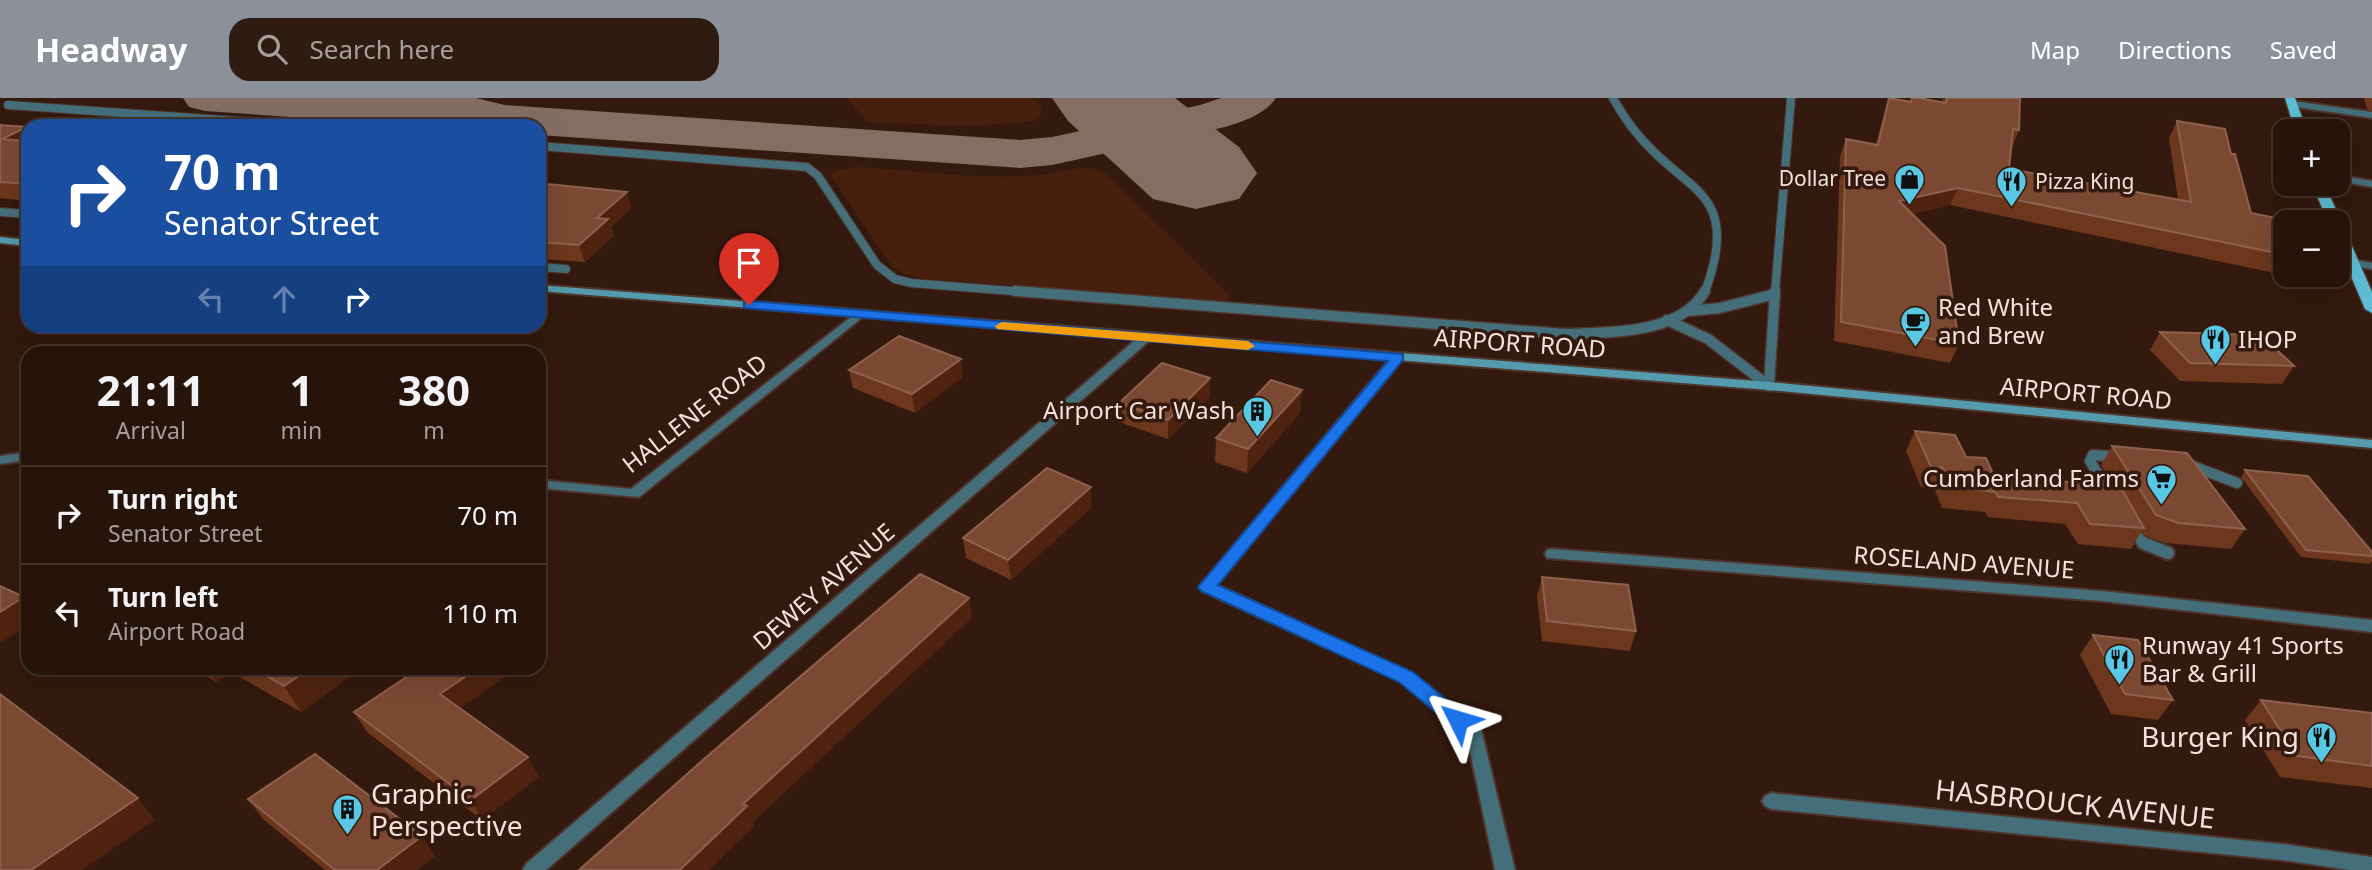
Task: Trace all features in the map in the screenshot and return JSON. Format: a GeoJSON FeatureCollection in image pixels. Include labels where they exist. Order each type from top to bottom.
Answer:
{"type":"FeatureCollection","features":[{"type":"Feature","properties":{"kind":"main road"},"geometry":{"type":"LineString","coordinates":[[2291,101],[2297,119]]}},
{"type":"Feature","properties":{"kind":"main road"},"geometry":{"type":"LineString","coordinates":[[0,240],[21,242]]}},
{"type":"Feature","properties":{"kind":"main road"},"geometry":{"type":"LineString","coordinates":[[2350,264],[2372,309]]}},
{"type":"Feature","properties":{"kind":"main road","name":"AIRPORT ROAD"},"geometry":{"type":"LineString","coordinates":[[546,289],[1769,387],[2372,444]]}},
{"type":"Feature","properties":{"kind":"street"},"geometry":{"type":"LineString","coordinates":[[2291,101],[2372,115]]}},
{"type":"Feature","properties":{"kind":"street"},"geometry":{"type":"LineString","coordinates":[[2350,180],[2372,184]]}},
{"type":"Feature","properties":{"kind":"street"},"geometry":{"type":"LineString","coordinates":[[2350,262],[2372,266]]}},
{"type":"Feature","properties":{"kind":"street","name":"HALLENE ROAD"},"geometry":{"type":"LineString","coordinates":[[546,485],[634,494],[860,314]]}},
{"type":"Feature","properties":{"kind":"street","name":"DEWEY AVENUE"},"geometry":{"type":"LineString","coordinates":[[533,870],[1145,338]]}},
{"type":"Feature","properties":{"kind":"street"},"geometry":{"type":"LineString","coordinates":[[1398,357],[1207,587],[1406,677],[1475,734],[1505,870]]}},
{"type":"Feature","properties":{"kind":"street"},"geometry":{"type":"LineString","coordinates":[[0,460],[21,457]]}},
{"type":"Feature","properties":{"kind":"street","name":"ROSELAND AVENUE"},"geometry":{"type":"LineString","coordinates":[[1552,554],[2102,596],[2372,626]]}},
{"type":"Feature","properties":{"kind":"street","name":"HASBROUCK AVENUE"},"geometry":{"type":"LineString","coordinates":[[1771,800],[2283,852],[2372,865]]}},
{"type":"Feature","properties":{"kind":"lane"},"geometry":{"type":"LineString","coordinates":[[546,147],[807,167],[818,176],[877,265],[895,279],[911,283],[1565,334],[1605,332],[1667,320],[1685,312],[1698,302],[1708,286],[1718,241],[1717,219],[1708,203],[1647,146],[1613,98]]}},
{"type":"Feature","properties":{"kind":"lane"},"geometry":{"type":"LineString","coordinates":[[1769,387],[1791,98]]}},
{"type":"Feature","properties":{"kind":"lane"},"geometry":{"type":"LineString","coordinates":[[8,105],[209,119]]}},
{"type":"Feature","properties":{"kind":"lane"},"geometry":{"type":"LineString","coordinates":[[0,212],[21,214]]}},
{"type":"Feature","properties":{"kind":"lane"},"geometry":{"type":"LineString","coordinates":[[546,268],[566,269]]}},
{"type":"Feature","properties":{"kind":"lane"},"geometry":{"type":"LineString","coordinates":[[1685,312],[1720,308],[1775,294]]}},
{"type":"Feature","properties":{"kind":"lane"},"geometry":{"type":"LineString","coordinates":[[1667,320],[1708,339],[1769,387]]}},
{"type":"Feature","properties":{"kind":"lane"},"geometry":{"type":"LineString","coordinates":[[2114,501],[2090,461],[2093,455],[2131,458]]}},
{"type":"Feature","properties":{"kind":"lane"},"geometry":{"type":"LineString","coordinates":[[2169,461],[2182,462],[2236,483]]}},
{"type":"Feature","properties":{"kind":"lane"},"geometry":{"type":"LineString","coordinates":[[2121,513],[2134,537],[2149,547],[2168,553]]}},
{"type":"Feature","properties":{"kind":"shaded area"},"geometry":{"type":"Polygon","coordinates":[[[847,98],[1033,98],[1040,105],[1042,113],[1035,121],[968,126],[867,122],[847,98]]]}},
{"type":"Feature","properties":{"kind":"shaded area"},"geometry":{"type":"Polygon","coordinates":[[[858,167],[993,176],[1038,175],[1083,168],[1100,171],[1232,297],[1226,301],[926,279],[905,274],[893,268],[831,176],[836,170],[858,167]]]}},
{"type":"Feature","properties":{"kind":"building"},"geometry":{"type":"Polygon","coordinates":[[[1889,98],[1911,102],[1912,98],[1919,98],[1946,103],[1947,98],[2020,98],[2019,130],[2013,129],[2009,169],[2191,202],[2177,121],[2225,129],[2231,154],[2235,154],[2251,213],[2273,217],[2273,252],[1958,188],[1899,201],[1945,246],[1959,344],[1841,322],[1846,139],[1878,145],[1889,98]]]}},
{"type":"Feature","properties":{"kind":"building"},"geometry":{"type":"Polygon","coordinates":[[[0,125],[21,127],[21,130],[2,139],[21,140],[21,184],[0,182],[0,125]]]}},
{"type":"Feature","properties":{"kind":"building"},"geometry":{"type":"Polygon","coordinates":[[[546,185],[627,192],[597,218],[608,219],[579,245],[546,243],[546,185]]]}},
{"type":"Feature","properties":{"kind":"building"},"geometry":{"type":"Polygon","coordinates":[[[2160,332],[2261,335],[2294,366],[2190,363],[2160,332]]]}},
{"type":"Feature","properties":{"kind":"building"},"geometry":{"type":"Polygon","coordinates":[[[899,336],[961,359],[912,394],[849,370],[899,336]]]}},
{"type":"Feature","properties":{"kind":"building"},"geometry":{"type":"Polygon","coordinates":[[[1162,363],[1210,378],[1168,420],[1119,403],[1162,363]]]}},
{"type":"Feature","properties":{"kind":"building"},"geometry":{"type":"Polygon","coordinates":[[[1271,380],[1302,390],[1248,449],[1216,438],[1271,380]]]}},
{"type":"Feature","properties":{"kind":"building"},"geometry":{"type":"Polygon","coordinates":[[[1915,431],[1955,435],[1966,457],[1986,458],[1994,476],[2120,486],[2144,528],[2090,524],[2077,503],[1998,497],[1995,492],[1952,487],[1943,468],[1931,467],[1915,431]]]}},
{"type":"Feature","properties":{"kind":"building"},"geometry":{"type":"Polygon","coordinates":[[[2112,446],[2187,453],[2245,529],[2178,523],[2156,515],[2112,446]]]}},
{"type":"Feature","properties":{"kind":"building"},"geometry":{"type":"Polygon","coordinates":[[[1047,468],[1091,487],[1008,560],[963,538],[1047,468]]]}},
{"type":"Feature","properties":{"kind":"building"},"geometry":{"type":"Polygon","coordinates":[[[2245,470],[2308,476],[2372,552],[2372,556],[2306,550],[2245,470]]]}},
{"type":"Feature","properties":{"kind":"building"},"geometry":{"type":"Polygon","coordinates":[[[920,574],[969,598],[743,804],[747,806],[680,870],[579,870],[704,759],[920,574]]]}},
{"type":"Feature","properties":{"kind":"building"},"geometry":{"type":"Polygon","coordinates":[[[1542,577],[1628,585],[1636,631],[1547,621],[1542,577]]]}},
{"type":"Feature","properties":{"kind":"building"},"geometry":{"type":"Polygon","coordinates":[[[0,586],[21,596],[21,599],[0,612],[0,586]]]}},
{"type":"Feature","properties":{"kind":"building"},"geometry":{"type":"Polygon","coordinates":[[[2093,635],[2138,640],[2173,700],[2125,694],[2093,635]]]}},
{"type":"Feature","properties":{"kind":"building"},"geometry":{"type":"Polygon","coordinates":[[[265,675],[300,675],[284,686],[265,675]]]}},
{"type":"Feature","properties":{"kind":"building"},"geometry":{"type":"Polygon","coordinates":[[[410,675],[468,675],[440,694],[528,757],[471,800],[354,712],[410,675]]]}},
{"type":"Feature","properties":{"kind":"building"},"geometry":{"type":"Polygon","coordinates":[[[0,694],[138,798],[31,870],[0,870],[0,694]]]}},
{"type":"Feature","properties":{"kind":"building"},"geometry":{"type":"Polygon","coordinates":[[[2261,700],[2372,713],[2372,766],[2297,756],[2261,700]]]}},
{"type":"Feature","properties":{"kind":"building","name":"Graphic Perspective"},"geometry":{"type":"Polygon","coordinates":[[[315,754],[422,836],[377,870],[335,870],[248,799],[315,754]]]}},
{"type":"Feature","properties":{"kind":"taxiway"},"geometry":{"type":"LineString","coordinates":[[205,98],[361,109],[462,108],[505,119]]}},
{"type":"Feature","properties":{"kind":"taxiway"},"geometry":{"type":"LineString","coordinates":[[546,122],[1020,154],[1052,151],[1209,117],[1232,110],[1254,98]]}},
{"type":"Feature","properties":{"kind":"runway"},"geometry":{"type":"LineString","coordinates":[[1106,98],[1196,173]]}},
{"type":"Feature","properties":{"kind":"slow traffic"},"geometry":{"type":"LineString","coordinates":[[1002,326],[1248,346]]}},
{"type":"Feature","properties":{"kind":"place","name":"Dollar Tree"},"geometry":{"type":"Point","coordinates":[1909,206]}},
{"type":"Feature","properties":{"kind":"place","name":"Pizza King"},"geometry":{"type":"Point","coordinates":[2012,209]}},
{"type":"Feature","properties":{"kind":"place","name":"Red White and Brew"},"geometry":{"type":"Point","coordinates":[1915,349]}},
{"type":"Feature","properties":{"kind":"place","name":"IHOP"},"geometry":{"type":"Point","coordinates":[2215,367]}},
{"type":"Feature","properties":{"kind":"place","name":"Airport Car Wash"},"geometry":{"type":"Point","coordinates":[1258,438]}},
{"type":"Feature","properties":{"kind":"place","name":"Cumberland Farms"},"geometry":{"type":"Point","coordinates":[2162,506]}},
{"type":"Feature","properties":{"kind":"place","name":"Runway 41 Sports Bar & Grill"},"geometry":{"type":"Point","coordinates":[2119,687]}},
{"type":"Feature","properties":{"kind":"place","name":"Burger King"},"geometry":{"type":"Point","coordinates":[2322,764]}},
{"type":"Feature","properties":{"kind":"place","name":"Graphic Perspective"},"geometry":{"type":"Point","coordinates":[348,837]}},
{"type":"Feature","properties":{"kind":"route"},"geometry":{"type":"LineString","coordinates":[[749,305],[1398,357],[1207,587],[1406,677],[1458,720]]}}]}
